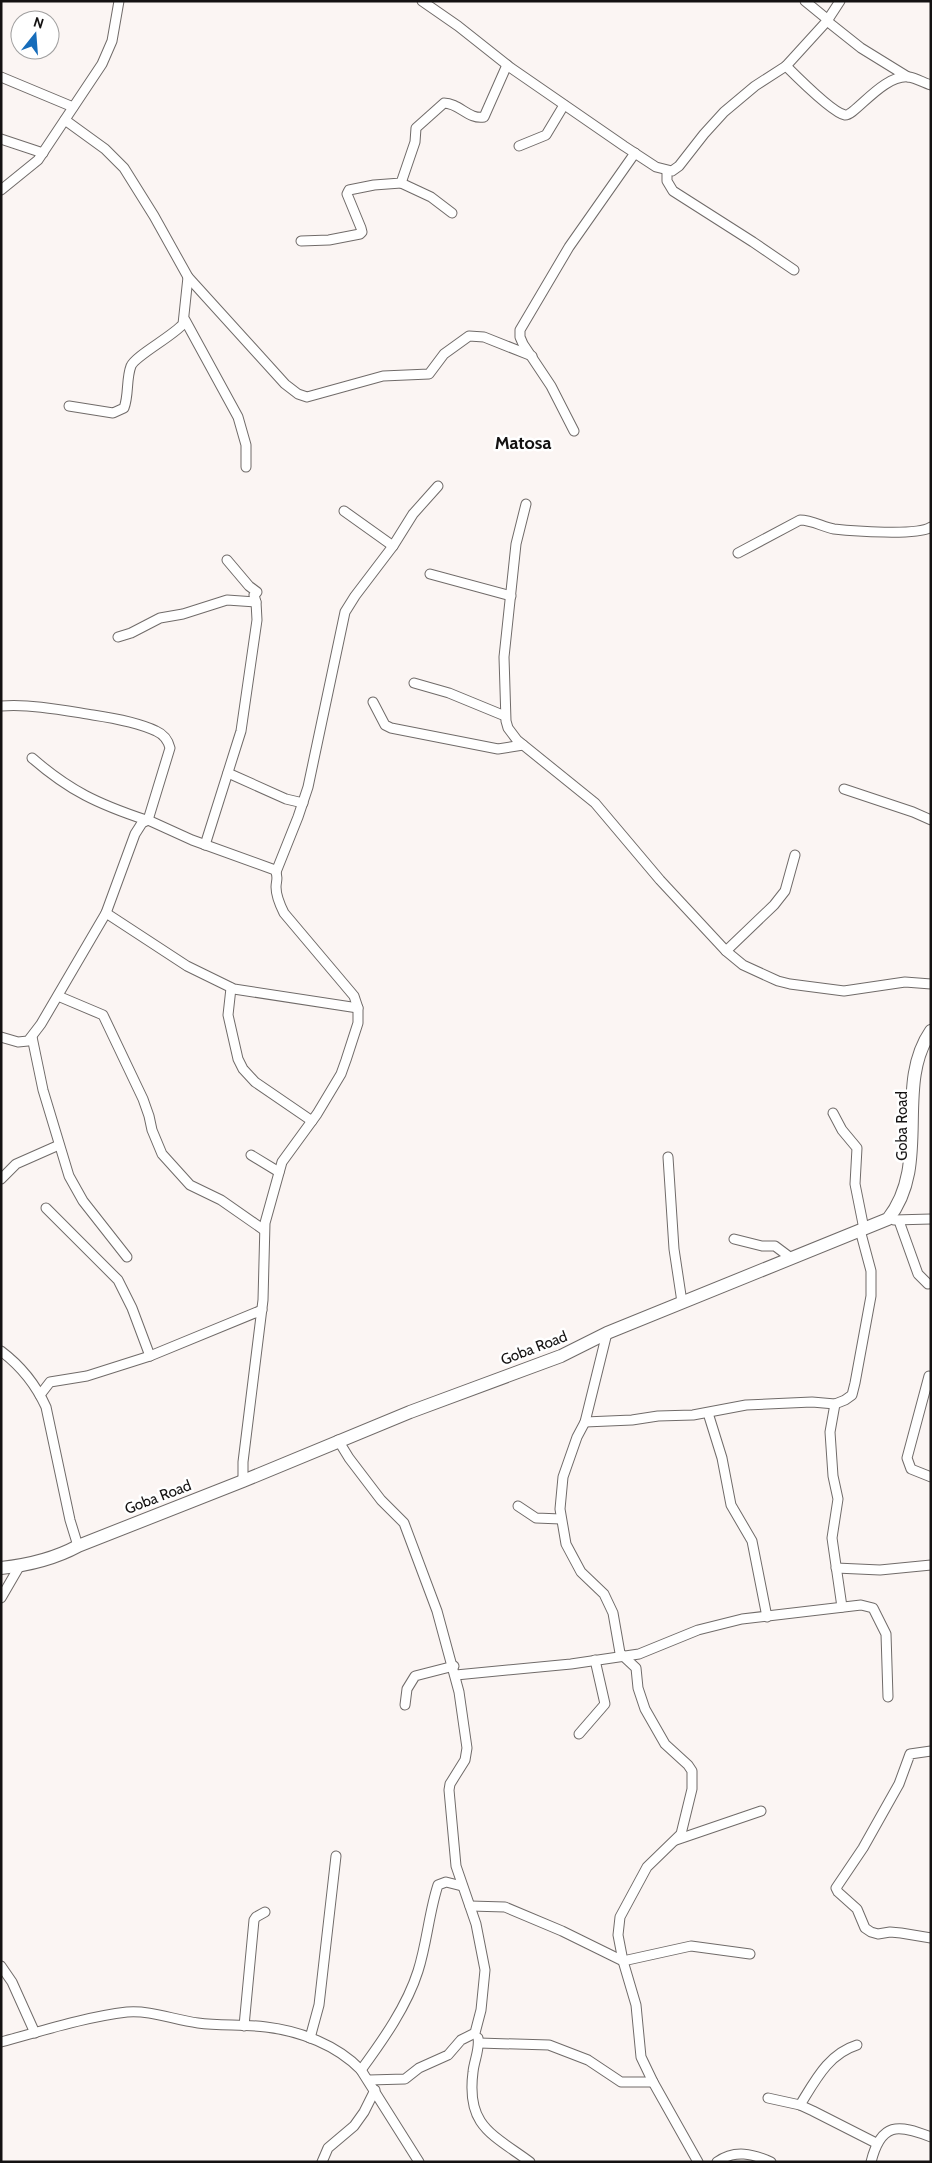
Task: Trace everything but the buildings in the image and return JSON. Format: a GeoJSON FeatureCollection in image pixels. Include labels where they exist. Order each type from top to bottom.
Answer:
{"type":"FeatureCollection","features":[{"type":"Feature","properties":{"kind":"main road","name":"Goba Road"},"geometry":{"type":"LineString","coordinates":[[1,1568],[19,1566],[58,1556],[78,1546],[243,1481],[338,1440],[561,1356],[607,1333],[682,1302],[862,1230],[893,1220],[906,1202],[918,1173],[921,1151],[918,1067],[922,1048],[931,1031]]}},
{"type":"Feature","properties":{"kind":"street"},"geometry":{"type":"LineString","coordinates":[[1,190],[31,167],[44,153],[65,120],[108,51],[119,1]]}},
{"type":"Feature","properties":{"kind":"street"},"geometry":{"type":"LineString","coordinates":[[422,1],[458,26],[507,66],[656,167],[667,171],[674,171],[679,166],[724,112],[756,86],[786,66],[827,20],[840,1]]}},
{"type":"Feature","properties":{"kind":"street"},"geometry":{"type":"LineString","coordinates":[[805,1],[861,48],[908,77],[931,85]]}},
{"type":"Feature","properties":{"kind":"street"},"geometry":{"type":"LineString","coordinates":[[401,183],[415,142],[416,128],[444,103],[454,105],[476,117],[484,117],[507,66]]}},
{"type":"Feature","properties":{"kind":"street"},"geometry":{"type":"LineString","coordinates":[[786,66],[810,89],[840,113],[847,115],[853,112],[876,90],[891,81],[908,77]]}},
{"type":"Feature","properties":{"kind":"street"},"geometry":{"type":"LineString","coordinates":[[1,77],[73,107]]}},
{"type":"Feature","properties":{"kind":"street"},"geometry":{"type":"LineString","coordinates":[[519,146],[546,135],[564,105]]}},
{"type":"Feature","properties":{"kind":"street"},"geometry":{"type":"LineString","coordinates":[[65,120],[105,149],[124,168],[154,216],[188,277],[285,384],[305,396],[326,393],[383,376],[429,374],[444,354],[469,336],[484,337],[532,356]]}},
{"type":"Feature","properties":{"kind":"street"},"geometry":{"type":"LineString","coordinates":[[1,139],[44,153]]}},
{"type":"Feature","properties":{"kind":"street"},"geometry":{"type":"LineString","coordinates":[[574,431],[551,386],[520,337],[522,326],[569,246],[635,153]]}},
{"type":"Feature","properties":{"kind":"street"},"geometry":{"type":"LineString","coordinates":[[667,171],[667,181],[673,191],[794,270]]}},
{"type":"Feature","properties":{"kind":"street"},"geometry":{"type":"LineString","coordinates":[[301,241],[329,240],[360,234],[362,232],[361,228],[347,194],[349,190],[374,184],[401,183],[431,197],[452,214]]}},
{"type":"Feature","properties":{"kind":"street"},"geometry":{"type":"LineString","coordinates":[[69,406],[113,413],[124,408],[132,364],[180,328],[185,320],[188,277]]}},
{"type":"Feature","properties":{"kind":"street"},"geometry":{"type":"LineString","coordinates":[[185,320],[240,423],[246,445],[246,467]]}},
{"type":"Feature","properties":{"kind":"street"},"geometry":{"type":"LineString","coordinates":[[243,1481],[243,1462],[262,1310],[264,1230],[279,1172],[285,1158],[312,1121],[341,1074],[358,1023],[356,1000],[349,989],[284,913],[278,901],[276,890],[278,876],[276,872],[303,803],[345,612],[393,546],[413,514],[438,486]]}},
{"type":"Feature","properties":{"kind":"street"},"geometry":{"type":"LineString","coordinates":[[526,504],[516,544],[504,656],[505,716],[508,728],[523,745],[595,803],[660,880],[726,951],[743,964],[778,981],[844,991],[905,982],[931,984]]}},
{"type":"Feature","properties":{"kind":"street"},"geometry":{"type":"LineString","coordinates":[[344,511],[393,546]]}},
{"type":"Feature","properties":{"kind":"street"},"geometry":{"type":"LineString","coordinates":[[738,553],[800,520],[833,528],[856,530],[914,532],[931,527]]}},
{"type":"Feature","properties":{"kind":"street"},"geometry":{"type":"LineString","coordinates":[[205,845],[242,724],[249,662],[257,620],[254,595],[257,592],[248,586],[226,560]]}},
{"type":"Feature","properties":{"kind":"street"},"geometry":{"type":"LineString","coordinates":[[430,574],[511,596]]}},
{"type":"Feature","properties":{"kind":"street"},"geometry":{"type":"LineString","coordinates":[[118,637],[131,633],[160,618],[183,614],[228,600],[256,602]]}},
{"type":"Feature","properties":{"kind":"street"},"geometry":{"type":"LineString","coordinates":[[414,683],[449,693],[505,716]]}},
{"type":"Feature","properties":{"kind":"street"},"geometry":{"type":"LineString","coordinates":[[373,702],[385,726],[391,728],[498,748],[523,745]]}},
{"type":"Feature","properties":{"kind":"street"},"geometry":{"type":"LineString","coordinates":[[1,706],[35,706],[103,717],[151,729],[163,736],[169,743],[170,748],[147,820],[135,834],[106,913],[58,996],[32,1038],[28,1041],[18,1042],[1,1037]]}},
{"type":"Feature","properties":{"kind":"street"},"geometry":{"type":"LineString","coordinates":[[32,758],[49,773],[105,807],[147,820],[205,845],[276,872]]}},
{"type":"Feature","properties":{"kind":"street"},"geometry":{"type":"LineString","coordinates":[[228,773],[272,793],[303,803]]}},
{"type":"Feature","properties":{"kind":"street"},"geometry":{"type":"LineString","coordinates":[[844,789],[931,820]]}},
{"type":"Feature","properties":{"kind":"street"},"geometry":{"type":"LineString","coordinates":[[726,951],[774,905],[785,891],[795,855]]}},
{"type":"Feature","properties":{"kind":"street"},"geometry":{"type":"LineString","coordinates":[[106,913],[188,966],[231,988],[358,1008]]}},
{"type":"Feature","properties":{"kind":"street"},"geometry":{"type":"LineString","coordinates":[[231,988],[228,1016],[238,1059],[243,1069],[255,1082],[312,1121]]}},
{"type":"Feature","properties":{"kind":"street"},"geometry":{"type":"LineString","coordinates":[[58,996],[104,1015],[143,1099],[156,1142],[170,1164],[190,1184],[221,1200],[264,1230]]}},
{"type":"Feature","properties":{"kind":"street"},"geometry":{"type":"LineString","coordinates":[[32,1038],[43,1090],[59,1145],[76,1192],[127,1257]]}},
{"type":"Feature","properties":{"kind":"street"},"geometry":{"type":"LineString","coordinates":[[585,1422],[680,1416],[708,1413],[723,1408],[746,1405],[812,1402],[835,1404],[849,1398],[854,1390],[871,1296],[871,1271],[855,1184],[857,1148],[842,1130],[833,1113]]}},
{"type":"Feature","properties":{"kind":"street"},"geometry":{"type":"LineString","coordinates":[[1,1179],[16,1164],[59,1145]]}},
{"type":"Feature","properties":{"kind":"street"},"geometry":{"type":"LineString","coordinates":[[251,1155],[279,1172]]}},
{"type":"Feature","properties":{"kind":"street"},"geometry":{"type":"LineString","coordinates":[[668,1157],[674,1249],[682,1302]]}},
{"type":"Feature","properties":{"kind":"street"},"geometry":{"type":"LineString","coordinates":[[46,1208],[118,1280],[132,1308],[150,1356]]}},
{"type":"Feature","properties":{"kind":"street"},"geometry":{"type":"LineString","coordinates":[[928,1284],[918,1274],[893,1220],[931,1219]]}},
{"type":"Feature","properties":{"kind":"street"},"geometry":{"type":"LineString","coordinates":[[734,1239],[762,1246],[773,1245],[791,1258]]}},
{"type":"Feature","properties":{"kind":"street"},"geometry":{"type":"LineString","coordinates":[[40,1395],[50,1382],[87,1376],[150,1356],[262,1310]]}},
{"type":"Feature","properties":{"kind":"street"},"geometry":{"type":"LineString","coordinates":[[607,1333],[585,1422],[577,1437],[563,1478],[560,1498],[561,1519],[566,1544],[581,1572],[607,1598],[613,1613],[622,1655],[636,1668],[638,1690],[646,1709],[665,1744],[692,1771],[692,1789],[681,1834],[659,1853],[647,1867],[620,1917],[618,1935],[636,2005],[641,2057],[698,2162]]}},
{"type":"Feature","properties":{"kind":"street"},"geometry":{"type":"LineString","coordinates":[[1,1351],[21,1368],[46,1407],[78,1546]]}},
{"type":"Feature","properties":{"kind":"street"},"geometry":{"type":"LineString","coordinates":[[929,1376],[907,1458],[912,1469],[931,1477]]}},
{"type":"Feature","properties":{"kind":"street"},"geometry":{"type":"LineString","coordinates":[[835,1404],[830,1432],[833,1476],[838,1499],[832,1534],[842,1607]]}},
{"type":"Feature","properties":{"kind":"street"},"geometry":{"type":"LineString","coordinates":[[708,1413],[722,1458],[731,1505],[752,1541],[766,1617]]}},
{"type":"Feature","properties":{"kind":"street"},"geometry":{"type":"LineString","coordinates":[[338,1440],[349,1458],[381,1500],[404,1523],[435,1603],[454,1666],[467,1751],[463,1765],[450,1784],[449,1790],[456,1866],[476,1924],[484,1970],[477,2030],[479,2043],[473,2071],[472,2096],[478,2121],[492,2135],[530,2162]]}},
{"type":"Feature","properties":{"kind":"street"},"geometry":{"type":"LineString","coordinates":[[518,1506],[536,1518],[561,1519]]}},
{"type":"Feature","properties":{"kind":"street"},"geometry":{"type":"LineString","coordinates":[[836,1568],[880,1570],[931,1564]]}},
{"type":"Feature","properties":{"kind":"street"},"geometry":{"type":"LineString","coordinates":[[1,1598],[19,1566]]}},
{"type":"Feature","properties":{"kind":"street"},"geometry":{"type":"LineString","coordinates":[[456,1675],[571,1664],[639,1654],[713,1625],[742,1619],[867,1605],[873,1608],[886,1634],[888,1697]]}},
{"type":"Feature","properties":{"kind":"street"},"geometry":{"type":"LineString","coordinates":[[579,1734],[605,1704],[596,1660]]}},
{"type":"Feature","properties":{"kind":"street"},"geometry":{"type":"LineString","coordinates":[[405,1705],[407,1689],[415,1676],[454,1666]]}},
{"type":"Feature","properties":{"kind":"street"},"geometry":{"type":"LineString","coordinates":[[931,1751],[910,1754],[899,1784],[863,1848],[836,1888],[856,1909],[865,1928],[871,1932],[878,1934],[901,1933],[931,1938]]}},
{"type":"Feature","properties":{"kind":"street"},"geometry":{"type":"LineString","coordinates":[[676,1840],[761,1811]]}},
{"type":"Feature","properties":{"kind":"street"},"geometry":{"type":"LineString","coordinates":[[310,2038],[319,2005],[336,1856]]}},
{"type":"Feature","properties":{"kind":"street"},"geometry":{"type":"LineString","coordinates":[[361,2070],[411,1990],[418,1970],[438,1885],[446,1882],[462,1886]]}},
{"type":"Feature","properties":{"kind":"street"},"geometry":{"type":"LineString","coordinates":[[470,1906],[505,1907],[623,1960],[691,1946],[750,1954]]}},
{"type":"Feature","properties":{"kind":"street"},"geometry":{"type":"LineString","coordinates":[[244,2026],[254,1920],[265,1912]]}},
{"type":"Feature","properties":{"kind":"street"},"geometry":{"type":"LineString","coordinates":[[1,1966],[12,1982],[35,2033]]}},
{"type":"Feature","properties":{"kind":"street"},"geometry":{"type":"LineString","coordinates":[[1,2042],[116,2014],[136,2012],[197,2023],[265,2026],[310,2038],[348,2058],[361,2070],[419,2162]]}},
{"type":"Feature","properties":{"kind":"street"},"geometry":{"type":"LineString","coordinates":[[368,2080],[405,2079],[418,2068],[448,2055],[461,2040],[475,2034],[477,2030]]}},
{"type":"Feature","properties":{"kind":"street"},"geometry":{"type":"LineString","coordinates":[[479,2043],[549,2045],[588,2060],[621,2082],[653,2082]]}},
{"type":"Feature","properties":{"kind":"street"},"geometry":{"type":"LineString","coordinates":[[800,2106],[821,2071],[844,2049],[857,2045]]}},
{"type":"Feature","properties":{"kind":"street"},"geometry":{"type":"LineString","coordinates":[[322,2162],[328,2148],[354,2126],[364,2112],[375,2090]]}},
{"type":"Feature","properties":{"kind":"street"},"geometry":{"type":"LineString","coordinates":[[768,2098],[800,2106],[876,2143]]}},
{"type":"Feature","properties":{"kind":"street"},"geometry":{"type":"LineString","coordinates":[[871,2162],[876,2143],[888,2131],[898,2127],[907,2128],[931,2137]]}},
{"type":"Feature","properties":{"kind":"street"},"geometry":{"type":"LineString","coordinates":[[717,2162],[725,2157],[751,2154],[771,2162]]}},
{"type":"Feature","properties":{"kind":"district","name":"Matosa"},"geometry":{"type":"Point","coordinates":[523,443]}}]}
